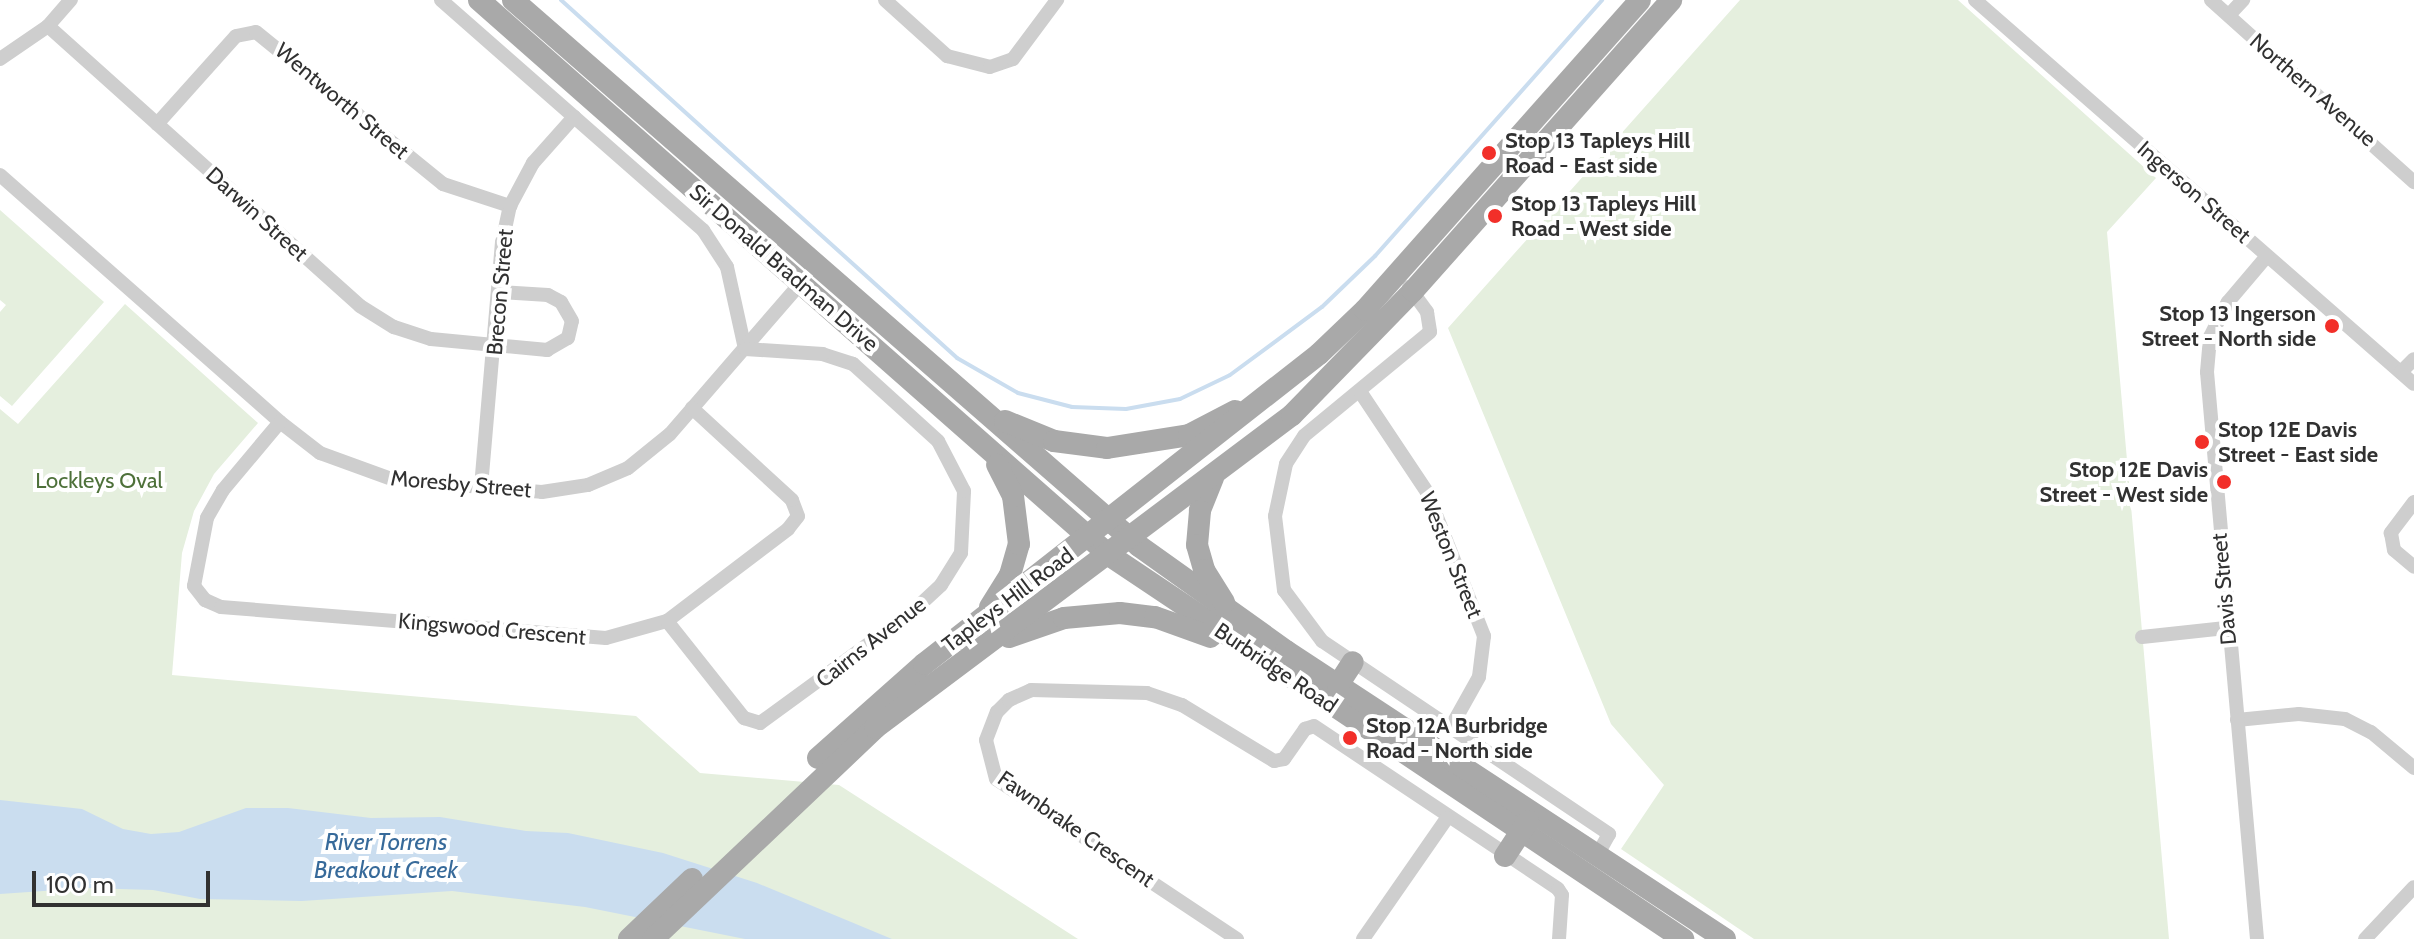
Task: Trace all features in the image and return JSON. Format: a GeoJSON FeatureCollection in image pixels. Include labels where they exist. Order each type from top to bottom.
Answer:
{"type":"FeatureCollection","features":[{"type":"Feature","properties":{"kind":"main road","name":"Sir Donald Bradman Drive"},"geometry":{"type":"LineString","coordinates":[[479,0],[1089,538]]}},
{"type":"Feature","properties":{"kind":"main road","name":"Sir Donald Bradman Drive"},"geometry":{"type":"LineString","coordinates":[[513,0],[1109,522]]}},
{"type":"Feature","properties":{"kind":"main road","name":"Tapleys Hill Road"},"geometry":{"type":"LineString","coordinates":[[653,939],[747,836],[876,704],[1280,388],[1365,310],[1640,0]]}},
{"type":"Feature","properties":{"kind":"main road","name":"Tapleys Hill Road"},"geometry":{"type":"LineString","coordinates":[[629,939],[863,738],[974,652],[1214,477],[1292,415],[1413,291],[1671,0]]}},
{"type":"Feature","properties":{"kind":"main road"},"geometry":{"type":"LineString","coordinates":[[799,251],[801,283],[845,292]]}},
{"type":"Feature","properties":{"kind":"main road"},"geometry":{"type":"LineString","coordinates":[[979,407],[1054,441],[1107,448],[1189,435],[1280,388]]}},
{"type":"Feature","properties":{"kind":"main road"},"geometry":{"type":"LineString","coordinates":[[984,618],[1010,575],[1020,528],[1013,496],[988,449]]}},
{"type":"Feature","properties":{"kind":"main road"},"geometry":{"type":"LineString","coordinates":[[1214,477],[1200,511],[1197,545],[1204,570],[1231,612]]}},
{"type":"Feature","properties":{"kind":"main road","name":"Burbridge Road"},"geometry":{"type":"LineString","coordinates":[[1109,522],[1528,822],[1678,938]]}},
{"type":"Feature","properties":{"kind":"main road","name":"Burbridge Road"},"geometry":{"type":"LineString","coordinates":[[1089,538],[1109,555],[1247,648],[1528,822],[1598,854],[1725,939]]}},
{"type":"Feature","properties":{"kind":"main road"},"geometry":{"type":"LineString","coordinates":[[974,652],[1064,618],[1120,613],[1174,622],[1247,648]]}},
{"type":"Feature","properties":{"kind":"main road"},"geometry":{"type":"LineString","coordinates":[[1338,685],[1353,662]]}},
{"type":"Feature","properties":{"kind":"main road"},"geometry":{"type":"LineString","coordinates":[[1505,856],[1528,822]]}},
{"type":"Feature","properties":{"kind":"street"},"geometry":{"type":"LineString","coordinates":[[0,59],[48,26],[71,0]]}},
{"type":"Feature","properties":{"kind":"street","name":"Sir Donald Bradman Drive"},"geometry":{"type":"LineString","coordinates":[[441,0],[716,246],[727,267],[745,349]]}},
{"type":"Feature","properties":{"kind":"street"},"geometry":{"type":"LineString","coordinates":[[885,0],[947,56],[990,67],[1013,59],[1057,0]]}},
{"type":"Feature","properties":{"kind":"street","name":"Northern Avenue"},"geometry":{"type":"LineString","coordinates":[[2211,0],[2414,182]]}},
{"type":"Feature","properties":{"kind":"street"},"geometry":{"type":"LineString","coordinates":[[2229,15],[2243,0]]}},
{"type":"Feature","properties":{"kind":"street","name":"Ingerson Street"},"geometry":{"type":"LineString","coordinates":[[1983,3],[2414,384]]}},
{"type":"Feature","properties":{"kind":"street","name":"Darwin Street"},"geometry":{"type":"LineString","coordinates":[[48,26],[360,306],[394,327],[431,339],[495,346],[555,349],[568,338],[573,325],[569,310],[548,295],[499,292]]}},
{"type":"Feature","properties":{"kind":"street","name":"Wentworth Street"},"geometry":{"type":"LineString","coordinates":[[157,124],[236,36],[256,32],[443,184],[510,206]]}},
{"type":"Feature","properties":{"kind":"street","name":"Brecon Street"},"geometry":{"type":"LineString","coordinates":[[481,487],[510,206],[533,163],[574,117]]}},
{"type":"Feature","properties":{"kind":"street","name":"Moresby Street"},"geometry":{"type":"LineString","coordinates":[[0,175],[280,422],[320,453],[356,470],[394,480],[542,492],[588,485],[628,468],[692,408],[801,283]]}},
{"type":"Feature","properties":{"kind":"street","name":"Davis Street"},"geometry":{"type":"LineString","coordinates":[[2257,939],[2226,628],[2207,372],[2210,337],[2228,302],[2267,256]]}},
{"type":"Feature","properties":{"kind":"street"},"geometry":{"type":"LineString","coordinates":[[1395,273],[1413,291],[1432,323],[1430,332],[1361,393],[1304,436],[1286,464],[1277,495],[1277,561],[1284,590],[1306,626],[1353,662],[1609,834],[1598,854]]}},
{"type":"Feature","properties":{"kind":"street","name":"Cairns Avenue"},"geometry":{"type":"LineString","coordinates":[[667,621],[744,718],[760,723],[911,613],[941,585],[961,553],[964,491],[938,441],[853,364],[823,354],[745,349]]}},
{"type":"Feature","properties":{"kind":"street"},"geometry":{"type":"LineString","coordinates":[[2401,372],[2414,359]]}},
{"type":"Feature","properties":{"kind":"street","name":"Weston Street"},"geometry":{"type":"LineString","coordinates":[[1361,393],[1427,492],[1484,636],[1479,677],[1451,727]]}},
{"type":"Feature","properties":{"kind":"street","name":"Kingswood Crescent"},"geometry":{"type":"LineString","coordinates":[[280,422],[223,490],[207,518],[194,586],[205,600],[221,607],[606,638],[667,621],[788,529],[798,516],[792,500],[692,408]]}},
{"type":"Feature","properties":{"kind":"street"},"geometry":{"type":"LineString","coordinates":[[2414,502],[2391,533],[2394,550],[2414,567]]}},
{"type":"Feature","properties":{"kind":"street"},"geometry":{"type":"LineString","coordinates":[[2142,637],[2226,628]]}},
{"type":"Feature","properties":{"kind":"street","name":"Fawnbrake Crescent"},"geometry":{"type":"LineString","coordinates":[[1237,939],[996,779],[986,740],[997,712],[1009,700],[1031,690],[1147,693],[1182,705],[1274,761],[1284,759],[1305,729],[1314,726],[1562,895],[1559,939]]}},
{"type":"Feature","properties":{"kind":"street"},"geometry":{"type":"LineString","coordinates":[[2237,720],[2299,714],[2345,719],[2371,732],[2414,768]]}},
{"type":"Feature","properties":{"kind":"street"},"geometry":{"type":"LineString","coordinates":[[1363,939],[1447,818]]}},
{"type":"Feature","properties":{"kind":"street"},"geometry":{"type":"LineString","coordinates":[[2365,939],[2414,887]]}},
{"type":"Feature","properties":{"kind":"green space"},"geometry":{"type":"Polygon","coordinates":[[[1740,0],[1958,0],[2156,178],[2107,232],[2169,939],[1754,939],[1621,849],[1664,785],[1611,724],[1448,328],[1740,0]]]}},
{"type":"Feature","properties":{"kind":"green space"},"geometry":{"type":"Polygon","coordinates":[[[0,210],[104,302],[12,406],[0,396],[0,312],[6,305],[0,300],[0,210]]]}},
{"type":"Feature","properties":{"kind":"green space","name":"Lockleys Oval"},"geometry":{"type":"Polygon","coordinates":[[[125,304],[258,423],[214,474],[194,511],[182,553],[172,675],[636,716],[700,773],[839,785],[1078,939],[0,939],[0,409],[18,424],[125,304]]]}},
{"type":"Feature","properties":{"kind":"water","name":"River Torrens Breakout Creek"},"geometry":{"type":"Polygon","coordinates":[[[0,800],[82,809],[123,829],[151,834],[179,832],[246,808],[288,808],[371,818],[440,817],[526,831],[568,833],[663,853],[757,883],[892,939],[745,939],[585,907],[452,891],[302,901],[200,899],[153,890],[87,888],[0,894],[0,800]]]}},
{"type":"Feature","properties":{"kind":"waterway"},"geometry":{"type":"LineString","coordinates":[[561,0],[957,358],[1018,393],[1072,407],[1126,409],[1180,399],[1230,375],[1322,307],[1375,256],[1602,0]]}},
{"type":"Feature","properties":{"kind":"place","name":"Stop 13 Tapleys Hill Road - East side"},"geometry":{"type":"Point","coordinates":[1489,153]}},
{"type":"Feature","properties":{"kind":"place","name":"Stop 13 Tapleys Hill Road - West side"},"geometry":{"type":"Point","coordinates":[1495,216]}},
{"type":"Feature","properties":{"kind":"place","name":"Stop 13 Ingerson Street - North side"},"geometry":{"type":"Point","coordinates":[2332,326]}},
{"type":"Feature","properties":{"kind":"place","name":"Stop 12E Davis Street - East side"},"geometry":{"type":"Point","coordinates":[2202,442]}},
{"type":"Feature","properties":{"kind":"place","name":"Stop 12E Davis Street - West side"},"geometry":{"type":"Point","coordinates":[2224,482]}},
{"type":"Feature","properties":{"kind":"place","name":"Stop 12A Burbridge Road - North side"},"geometry":{"type":"Point","coordinates":[1350,738]}}]}
